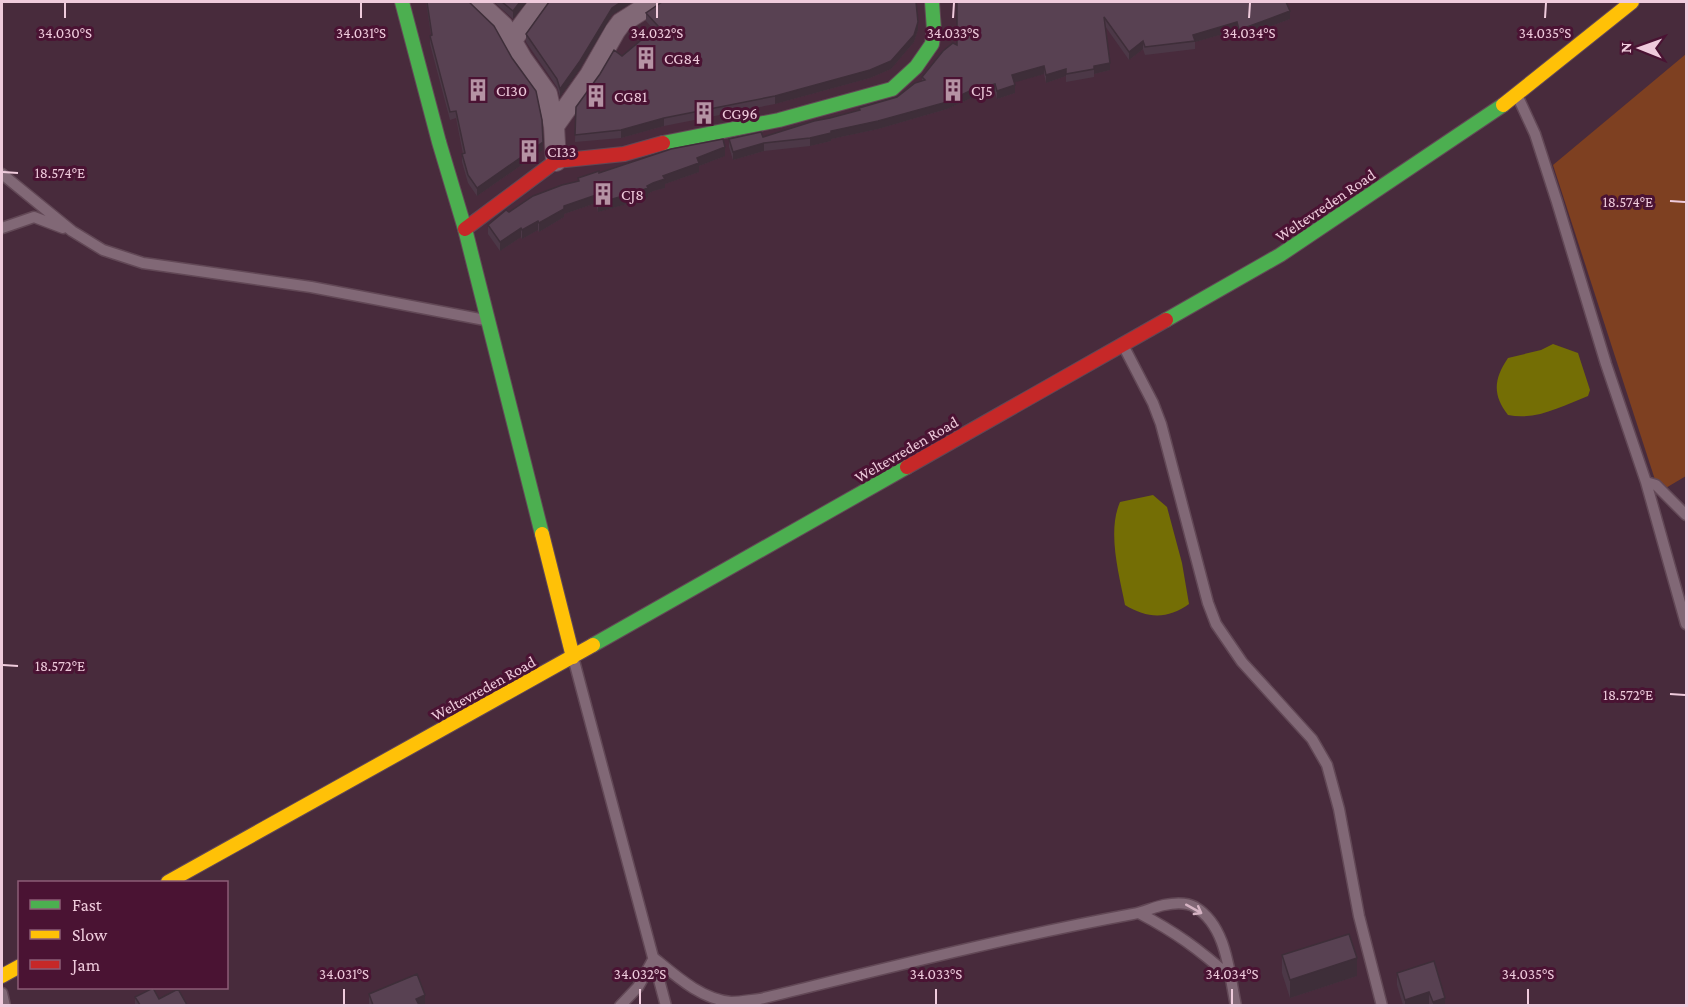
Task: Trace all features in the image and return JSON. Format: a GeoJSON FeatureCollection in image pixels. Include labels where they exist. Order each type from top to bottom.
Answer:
{"type":"FeatureCollection","features":[{"type":"Feature","properties":{"kind":"street"},"geometry":{"type":"LineString","coordinates":[[402,2],[465,230],[573,657]]}},
{"type":"Feature","properties":{"kind":"street"},"geometry":{"type":"LineString","coordinates":[[477,2],[503,26],[522,59],[547,94],[554,126],[555,160]]}},
{"type":"Feature","properties":{"kind":"street"},"geometry":{"type":"LineString","coordinates":[[512,40],[540,2]]}},
{"type":"Feature","properties":{"kind":"street"},"geometry":{"type":"LineString","coordinates":[[554,126],[590,75],[621,23],[654,2]]}},
{"type":"Feature","properties":{"kind":"street"},"geometry":{"type":"LineString","coordinates":[[465,230],[555,160],[624,154],[667,142],[808,113],[892,89],[900,84],[930,52],[935,31],[932,2]]}},
{"type":"Feature","properties":{"kind":"street","name":"Weltevreden Road"},"geometry":{"type":"LineString","coordinates":[[170,881],[573,657],[1280,255],[1481,121],[1517,95],[1613,12],[1632,2]]}},
{"type":"Feature","properties":{"kind":"street"},"geometry":{"type":"LineString","coordinates":[[2,976],[18,967]]}},
{"type":"Feature","properties":{"kind":"lane"},"geometry":{"type":"LineString","coordinates":[[1517,95],[1535,134],[1606,364],[1646,482],[1686,624]]}},
{"type":"Feature","properties":{"kind":"lane"},"geometry":{"type":"LineString","coordinates":[[2,174],[72,231],[103,250],[142,262],[331,290],[488,321]]}},
{"type":"Feature","properties":{"kind":"lane"},"geometry":{"type":"LineString","coordinates":[[2,228],[34,217],[72,231]]}},
{"type":"Feature","properties":{"kind":"lane"},"geometry":{"type":"LineString","coordinates":[[1123,345],[1154,403],[1208,603],[1216,624],[1253,676],[1312,739],[1327,765],[1339,809],[1359,915],[1382,1005]]}},
{"type":"Feature","properties":{"kind":"lane"},"geometry":{"type":"LineString","coordinates":[[1646,482],[1657,486],[1686,515]]}},
{"type":"Feature","properties":{"kind":"lane"},"geometry":{"type":"LineString","coordinates":[[573,657],[666,1005]]}},
{"type":"Feature","properties":{"kind":"lane"},"geometry":{"type":"LineString","coordinates":[[654,958],[680,979],[708,996],[731,1002],[750,1000],[1071,926],[1139,913],[1163,905],[1187,904],[1196,907],[1210,921],[1217,933],[1227,961],[1236,1005]]}},
{"type":"Feature","properties":{"kind":"lane"},"geometry":{"type":"LineString","coordinates":[[1139,913],[1198,948],[1230,977]]}},
{"type":"Feature","properties":{"kind":"lane"},"geometry":{"type":"LineString","coordinates":[[620,1005],[638,987],[654,958]]}},
{"type":"Feature","properties":{"kind":"lane"},"geometry":{"type":"LineString","coordinates":[[2,993],[5,1005]]}},
{"type":"Feature","properties":{"kind":"shaded area"},"geometry":{"type":"Polygon","coordinates":[[[1686,54],[1686,476],[1659,492],[1553,165],[1686,54]]]}},
{"type":"Feature","properties":{"kind":"shaded area"},"geometry":{"type":"Polygon","coordinates":[[[1553,344],[1578,353],[1590,390],[1588,396],[1539,414],[1508,415],[1499,400],[1497,386],[1500,373],[1508,358],[1541,350],[1553,344]]]}},
{"type":"Feature","properties":{"kind":"shaded area"},"geometry":{"type":"Polygon","coordinates":[[[1153,495],[1167,507],[1182,563],[1189,604],[1166,615],[1150,615],[1125,605],[1114,540],[1114,526],[1120,502],[1153,495]]]}},
{"type":"Feature","properties":{"kind":"building"},"geometry":{"type":"Polygon","coordinates":[[[427,2],[469,2],[494,26],[512,58],[536,91],[542,120],[543,142],[477,188],[468,175],[462,154],[465,153],[456,111],[450,112],[430,36],[432,35],[427,2]]]}},
{"type":"Feature","properties":{"kind":"building"},"geometry":{"type":"Polygon","coordinates":[[[502,2],[520,2],[513,11],[502,2]]]}},
{"type":"Feature","properties":{"kind":"building"},"geometry":{"type":"Polygon","coordinates":[[[549,2],[621,2],[612,8],[560,89],[557,79],[526,34],[549,2]]]}},
{"type":"Feature","properties":{"kind":"building"},"geometry":{"type":"Polygon","coordinates":[[[662,2],[916,2],[918,22],[914,35],[891,61],[870,70],[775,96],[664,118],[621,130],[575,135],[576,107],[614,50],[622,56],[658,26],[646,13],[662,2]]]}},
{"type":"Feature","properties":{"kind":"building"},"geometry":{"type":"Polygon","coordinates":[[[957,2],[1286,2],[1290,11],[1239,30],[1237,22],[1193,35],[1195,41],[1145,47],[1143,41],[1129,52],[1104,17],[1110,63],[1094,66],[1094,69],[1066,74],[1066,69],[1046,75],[1044,66],[1012,75],[1015,85],[997,91],[995,84],[981,88],[980,86],[947,102],[878,121],[810,138],[764,143],[733,152],[729,139],[761,132],[763,137],[860,110],[859,108],[897,97],[915,83],[925,80],[922,77],[943,51],[953,43],[957,45],[957,2]]]}},
{"type":"Feature","properties":{"kind":"building"},"geometry":{"type":"Polygon","coordinates":[[[723,139],[725,147],[697,158],[699,163],[663,176],[665,179],[647,186],[648,188],[598,203],[596,195],[564,206],[564,209],[539,223],[538,221],[522,230],[521,228],[500,242],[488,225],[506,210],[509,212],[533,196],[579,181],[578,178],[671,149],[723,139]]]}},
{"type":"Feature","properties":{"kind":"building"},"geometry":{"type":"Polygon","coordinates":[[[1349,934],[1357,958],[1290,980],[1282,955],[1349,934]]]}},
{"type":"Feature","properties":{"kind":"building"},"geometry":{"type":"Polygon","coordinates":[[[1434,961],[1445,998],[1433,1002],[1429,992],[1405,1000],[1397,973],[1434,961]]]}},
{"type":"Feature","properties":{"kind":"building"},"geometry":{"type":"Polygon","coordinates":[[[417,974],[425,995],[416,999],[419,1005],[373,1005],[369,994],[417,974]]]}},
{"type":"Feature","properties":{"kind":"building"},"geometry":{"type":"Polygon","coordinates":[[[154,989],[159,999],[178,989],[187,1005],[140,1005],[135,997],[154,989]]]}},
{"type":"Feature","properties":{"kind":"traffic: fast"},"geometry":{"type":"LineString","coordinates":[[402,2],[465,229],[542,534]]}},
{"type":"Feature","properties":{"kind":"traffic: fast"},"geometry":{"type":"LineString","coordinates":[[663,143],[779,120],[892,89],[916,67],[932,44],[934,30],[932,2]]}},
{"type":"Feature","properties":{"kind":"traffic: fast"},"geometry":{"type":"LineString","coordinates":[[1166,320],[1280,255],[1503,105]]}},
{"type":"Feature","properties":{"kind":"traffic: fast"},"geometry":{"type":"LineString","coordinates":[[593,645],[907,467]]}},
{"type":"Feature","properties":{"kind":"traffic: slow"},"geometry":{"type":"LineString","coordinates":[[1503,105],[1632,2]]}},
{"type":"Feature","properties":{"kind":"traffic: slow"},"geometry":{"type":"LineString","coordinates":[[542,534],[573,657]]}},
{"type":"Feature","properties":{"kind":"traffic: slow"},"geometry":{"type":"LineString","coordinates":[[170,881],[593,645]]}},
{"type":"Feature","properties":{"kind":"traffic: slow"},"geometry":{"type":"LineString","coordinates":[[2,976],[18,967]]}},
{"type":"Feature","properties":{"kind":"traffic: jam"},"geometry":{"type":"LineString","coordinates":[[465,229],[556,161],[624,154],[663,143]]}},
{"type":"Feature","properties":{"kind":"traffic: jam"},"geometry":{"type":"LineString","coordinates":[[907,467],[1166,320]]}},
{"type":"Feature","properties":{"kind":"place","name":"CG84"},"geometry":{"type":"Point","coordinates":[646,58]}},
{"type":"Feature","properties":{"kind":"place","name":"CI30"},"geometry":{"type":"Point","coordinates":[478,90]}},
{"type":"Feature","properties":{"kind":"place","name":"CJ5"},"geometry":{"type":"Point","coordinates":[953,90]}},
{"type":"Feature","properties":{"kind":"place","name":"CG81"},"geometry":{"type":"Point","coordinates":[596,96]}},
{"type":"Feature","properties":{"kind":"place","name":"CG96"},"geometry":{"type":"Point","coordinates":[704,113]}},
{"type":"Feature","properties":{"kind":"place","name":"CI33"},"geometry":{"type":"Point","coordinates":[529,151]}},
{"type":"Feature","properties":{"kind":"place","name":"CJ8"},"geometry":{"type":"Point","coordinates":[603,194]}}]}
